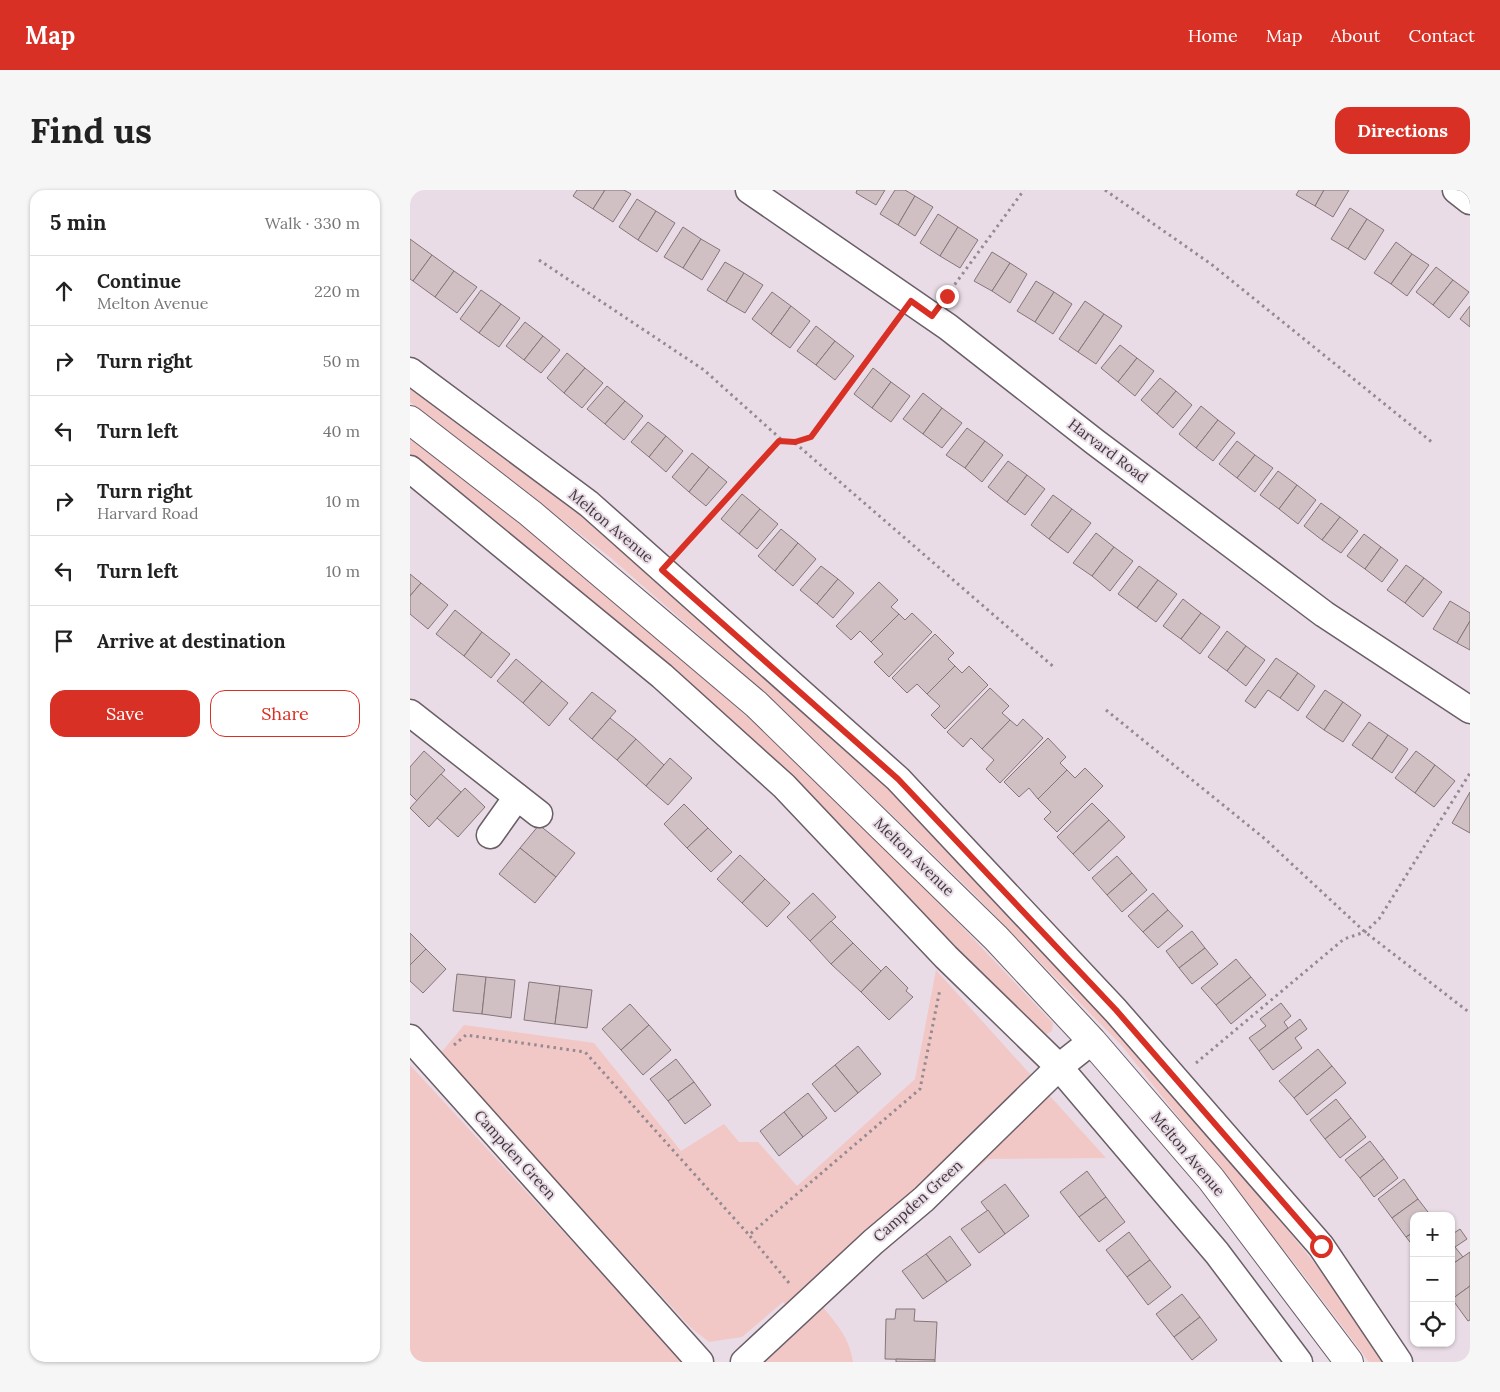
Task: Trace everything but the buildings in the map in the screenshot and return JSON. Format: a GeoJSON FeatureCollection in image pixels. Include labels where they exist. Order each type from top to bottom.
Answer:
{"type":"FeatureCollection","features":[{"type":"Feature","properties":{"kind":"street","name":"Harvard Road"},"geometry":{"type":"LineString","coordinates":[[749,190],[922,308],[1095,442],[1324,614],[1470,710]]}},
{"type":"Feature","properties":{"kind":"street"},"geometry":{"type":"LineString","coordinates":[[1456,190],[1470,201]]}},
{"type":"Feature","properties":{"kind":"street","name":"Melton Avenue"},"geometry":{"type":"LineString","coordinates":[[410,371],[589,504],[898,779],[1116,1010],[1321,1246],[1399,1362]]}},
{"type":"Feature","properties":{"kind":"street","name":"Melton Avenue"},"geometry":{"type":"LineString","coordinates":[[410,420],[538,519],[756,704],[996,938],[1092,1041],[1211,1179],[1349,1362]]}},
{"type":"Feature","properties":{"kind":"street"},"geometry":{"type":"LineString","coordinates":[[410,469],[662,676],[770,773],[946,957],[1059,1067],[1217,1253],[1299,1362]]}},
{"type":"Feature","properties":{"kind":"street"},"geometry":{"type":"LineString","coordinates":[[410,714],[539,814]]}},
{"type":"Feature","properties":{"kind":"street"},"geometry":{"type":"LineString","coordinates":[[490,835],[517,798]]}},
{"type":"Feature","properties":{"kind":"street","name":"Campden Green"},"geometry":{"type":"LineString","coordinates":[[410,1038],[700,1362]]}},
{"type":"Feature","properties":{"kind":"street","name":"Campden Green"},"geometry":{"type":"LineString","coordinates":[[744,1362],[873,1242],[924,1199],[1059,1067],[1092,1041]]}},
{"type":"Feature","properties":{"kind":"path"},"geometry":{"type":"LineString","coordinates":[[662,570],[779,441],[795,442],[811,437],[1024,190]]}},
{"type":"Feature","properties":{"kind":"path"},"geometry":{"type":"LineString","coordinates":[[1105,190],[1211,264],[1433,443]]}},
{"type":"Feature","properties":{"kind":"path"},"geometry":{"type":"LineString","coordinates":[[539,260],[704,370],[784,441]]}},
{"type":"Feature","properties":{"kind":"path"},"geometry":{"type":"LineString","coordinates":[[795,442],[1055,668]]}},
{"type":"Feature","properties":{"kind":"path"},"geometry":{"type":"LineString","coordinates":[[1106,710],[1264,839],[1365,932],[1470,1013]]}},
{"type":"Feature","properties":{"kind":"path"},"geometry":{"type":"LineString","coordinates":[[1176,1080],[1344,939],[1365,932],[1379,919],[1470,773]]}},
{"type":"Feature","properties":{"kind":"path"},"geometry":{"type":"LineString","coordinates":[[749,1235],[920,1089],[946,957]]}},
{"type":"Feature","properties":{"kind":"path"},"geometry":{"type":"LineString","coordinates":[[433,1064],[466,1035],[585,1052],[749,1235],[807,1304]]}},
{"type":"Feature","properties":{"kind":"shaded area"},"geometry":{"type":"Polygon","coordinates":[[[410,383],[565,498],[875,774],[984,882],[1168,1082],[1358,1317],[1390,1362],[1369,1362],[1299,1269],[1122,1046],[973,893],[773,700],[611,558],[410,402],[410,383]]]}},
{"type":"Feature","properties":{"kind":"shaded area"},"geometry":{"type":"Polygon","coordinates":[[[410,438],[577,566],[814,776],[893,854],[1053,1023],[1052,1031],[1045,1035],[806,797],[410,460],[410,438]]]}},
{"type":"Feature","properties":{"kind":"shaded area"},"geometry":{"type":"Polygon","coordinates":[[[936,970],[1106,1158],[988,1159],[819,1302],[845,1337],[853,1362],[762,1362],[801,1324],[783,1302],[742,1337],[709,1342],[690,1327],[440,1054],[464,1025],[594,1043],[681,1151],[724,1124],[739,1142],[758,1142],[797,1186],[915,1079],[936,970]]]}},
{"type":"Feature","properties":{"kind":"shaded area"},"geometry":{"type":"Polygon","coordinates":[[[410,1065],[671,1349],[684,1362],[410,1362],[410,1065]]]}},
{"type":"Feature","properties":{"kind":"route"},"geometry":{"type":"LineString","coordinates":[[947,296],[932,316],[911,301],[811,437],[795,442],[779,441],[662,570],[898,779],[1116,1010],[1321,1246]]}}]}
